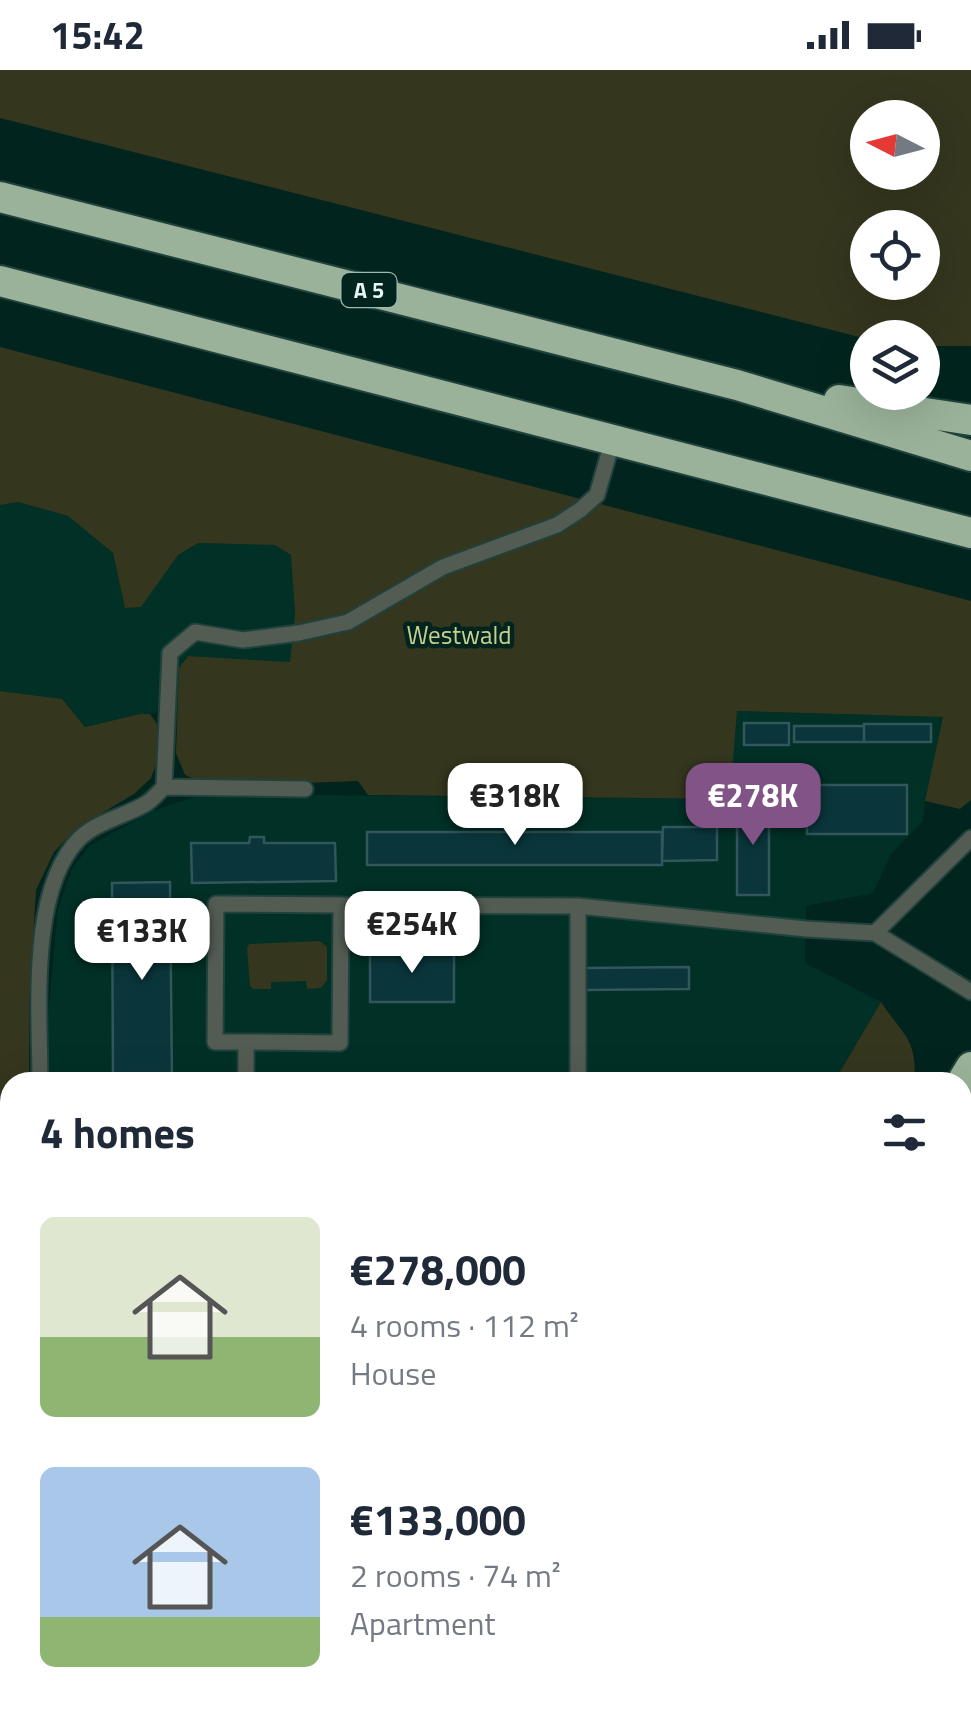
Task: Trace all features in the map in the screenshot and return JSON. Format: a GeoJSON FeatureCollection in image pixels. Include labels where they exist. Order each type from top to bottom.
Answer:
{"type":"FeatureCollection","features":[{"type":"Feature","properties":{"kind":"highway","name":"A 5"},"geometry":{"type":"LineString","coordinates":[[0,197],[737,384],[971,456]]}},
{"type":"Feature","properties":{"kind":"highway"},"geometry":{"type":"LineString","coordinates":[[0,281],[969,534]]}},
{"type":"Feature","properties":{"kind":"highway","name":"A 5"},"geometry":{"type":"LineString","coordinates":[[737,384],[971,420]]}},
{"type":"Feature","properties":{"kind":"lane"},"geometry":{"type":"LineString","coordinates":[[164,787],[170,653],[196,632],[243,640],[348,622],[443,566],[557,525],[580,510],[597,495],[613,439]]}},
{"type":"Feature","properties":{"kind":"lane"},"geometry":{"type":"LineString","coordinates":[[40,1072],[39,989],[46,907],[52,885],[72,847],[84,835],[146,803],[164,787],[305,789]]}},
{"type":"Feature","properties":{"kind":"lane"},"geometry":{"type":"LineString","coordinates":[[875,933],[971,838]]}},
{"type":"Feature","properties":{"kind":"lane"},"geometry":{"type":"LineString","coordinates":[[340,904],[340,1043],[215,1042],[216,904],[340,904],[578,906],[875,933],[971,992]]}},
{"type":"Feature","properties":{"kind":"lane"},"geometry":{"type":"LineString","coordinates":[[578,906],[578,1072]]}},
{"type":"Feature","properties":{"kind":"lane"},"geometry":{"type":"LineString","coordinates":[[246,1042],[246,1072]]}},
{"type":"Feature","properties":{"kind":"shaded area"},"geometry":{"type":"Polygon","coordinates":[[[18,502],[68,516],[113,553],[125,608],[141,606],[178,554],[198,543],[276,545],[292,555],[295,614],[291,663],[188,656],[179,668],[179,704],[85,727],[61,699],[0,691],[0,505],[18,502]]]}},
{"type":"Feature","properties":{"kind":"shaded area"},"geometry":{"type":"Polygon","coordinates":[[[737,711],[944,717],[923,821],[891,854],[873,893],[806,906],[805,963],[881,1002],[840,1072],[50,1072],[48,1016],[58,908],[72,869],[89,846],[150,812],[202,794],[729,799],[737,711]]]}},
{"type":"Feature","properties":{"kind":"green space"},"geometry":{"type":"Polygon","coordinates":[[[0,70],[971,70],[971,346],[940,346],[940,320],[850,320],[850,335],[0,118],[0,70]]]}},
{"type":"Feature","properties":{"kind":"green space","name":"Westwald"},"geometry":{"type":"Polygon","coordinates":[[[0,347],[971,601],[971,800],[960,809],[925,801],[943,717],[737,711],[730,799],[368,795],[358,781],[242,783],[185,775],[176,753],[179,668],[188,656],[290,662],[295,614],[291,555],[275,545],[198,543],[178,555],[141,607],[125,608],[113,553],[68,516],[18,502],[0,505],[0,347]]]}},
{"type":"Feature","properties":{"kind":"green space"},"geometry":{"type":"Polygon","coordinates":[[[0,691],[62,699],[85,727],[150,714],[157,724],[158,760],[151,778],[134,794],[77,828],[54,852],[36,890],[29,1072],[0,1072],[0,691]]]}},
{"type":"Feature","properties":{"kind":"green space"},"geometry":{"type":"Polygon","coordinates":[[[320,941],[327,947],[327,980],[321,988],[307,989],[306,981],[271,982],[271,989],[250,986],[249,944],[320,941]]]}},
{"type":"Feature","properties":{"kind":"green space"},"geometry":{"type":"Polygon","coordinates":[[[881,1002],[911,1046],[915,1072],[840,1072],[881,1002]]]}},
{"type":"Feature","properties":{"kind":"building"},"geometry":{"type":"Polygon","coordinates":[[[744,723],[789,723],[789,745],[744,745],[744,723]]]}},
{"type":"Feature","properties":{"kind":"building"},"geometry":{"type":"Polygon","coordinates":[[[864,724],[931,724],[931,742],[864,742],[864,724]]]}},
{"type":"Feature","properties":{"kind":"building"},"geometry":{"type":"Polygon","coordinates":[[[794,726],[864,726],[864,742],[794,742],[794,726]]]}},
{"type":"Feature","properties":{"kind":"building"},"geometry":{"type":"Polygon","coordinates":[[[807,785],[907,785],[907,834],[807,834],[807,785]]]}},
{"type":"Feature","properties":{"kind":"building"},"geometry":{"type":"Polygon","coordinates":[[[737,801],[769,801],[769,895],[737,895],[737,801]]]}},
{"type":"Feature","properties":{"kind":"building"},"geometry":{"type":"Polygon","coordinates":[[[663,827],[717,827],[717,860],[662,861],[663,827]]]}},
{"type":"Feature","properties":{"kind":"building"},"geometry":{"type":"Polygon","coordinates":[[[367,832],[662,832],[662,865],[367,865],[367,832]]]}},
{"type":"Feature","properties":{"kind":"building"},"geometry":{"type":"Polygon","coordinates":[[[250,837],[264,837],[264,843],[335,843],[336,881],[192,883],[191,843],[249,843],[250,837]]]}},
{"type":"Feature","properties":{"kind":"building"},"geometry":{"type":"Polygon","coordinates":[[[170,882],[172,1072],[113,1072],[112,883],[170,882]]]}},
{"type":"Feature","properties":{"kind":"building"},"geometry":{"type":"Polygon","coordinates":[[[370,951],[454,951],[454,1002],[370,1002],[370,951]]]}},
{"type":"Feature","properties":{"kind":"building"},"geometry":{"type":"Polygon","coordinates":[[[689,967],[689,989],[584,990],[584,968],[689,967]]]}}]}
